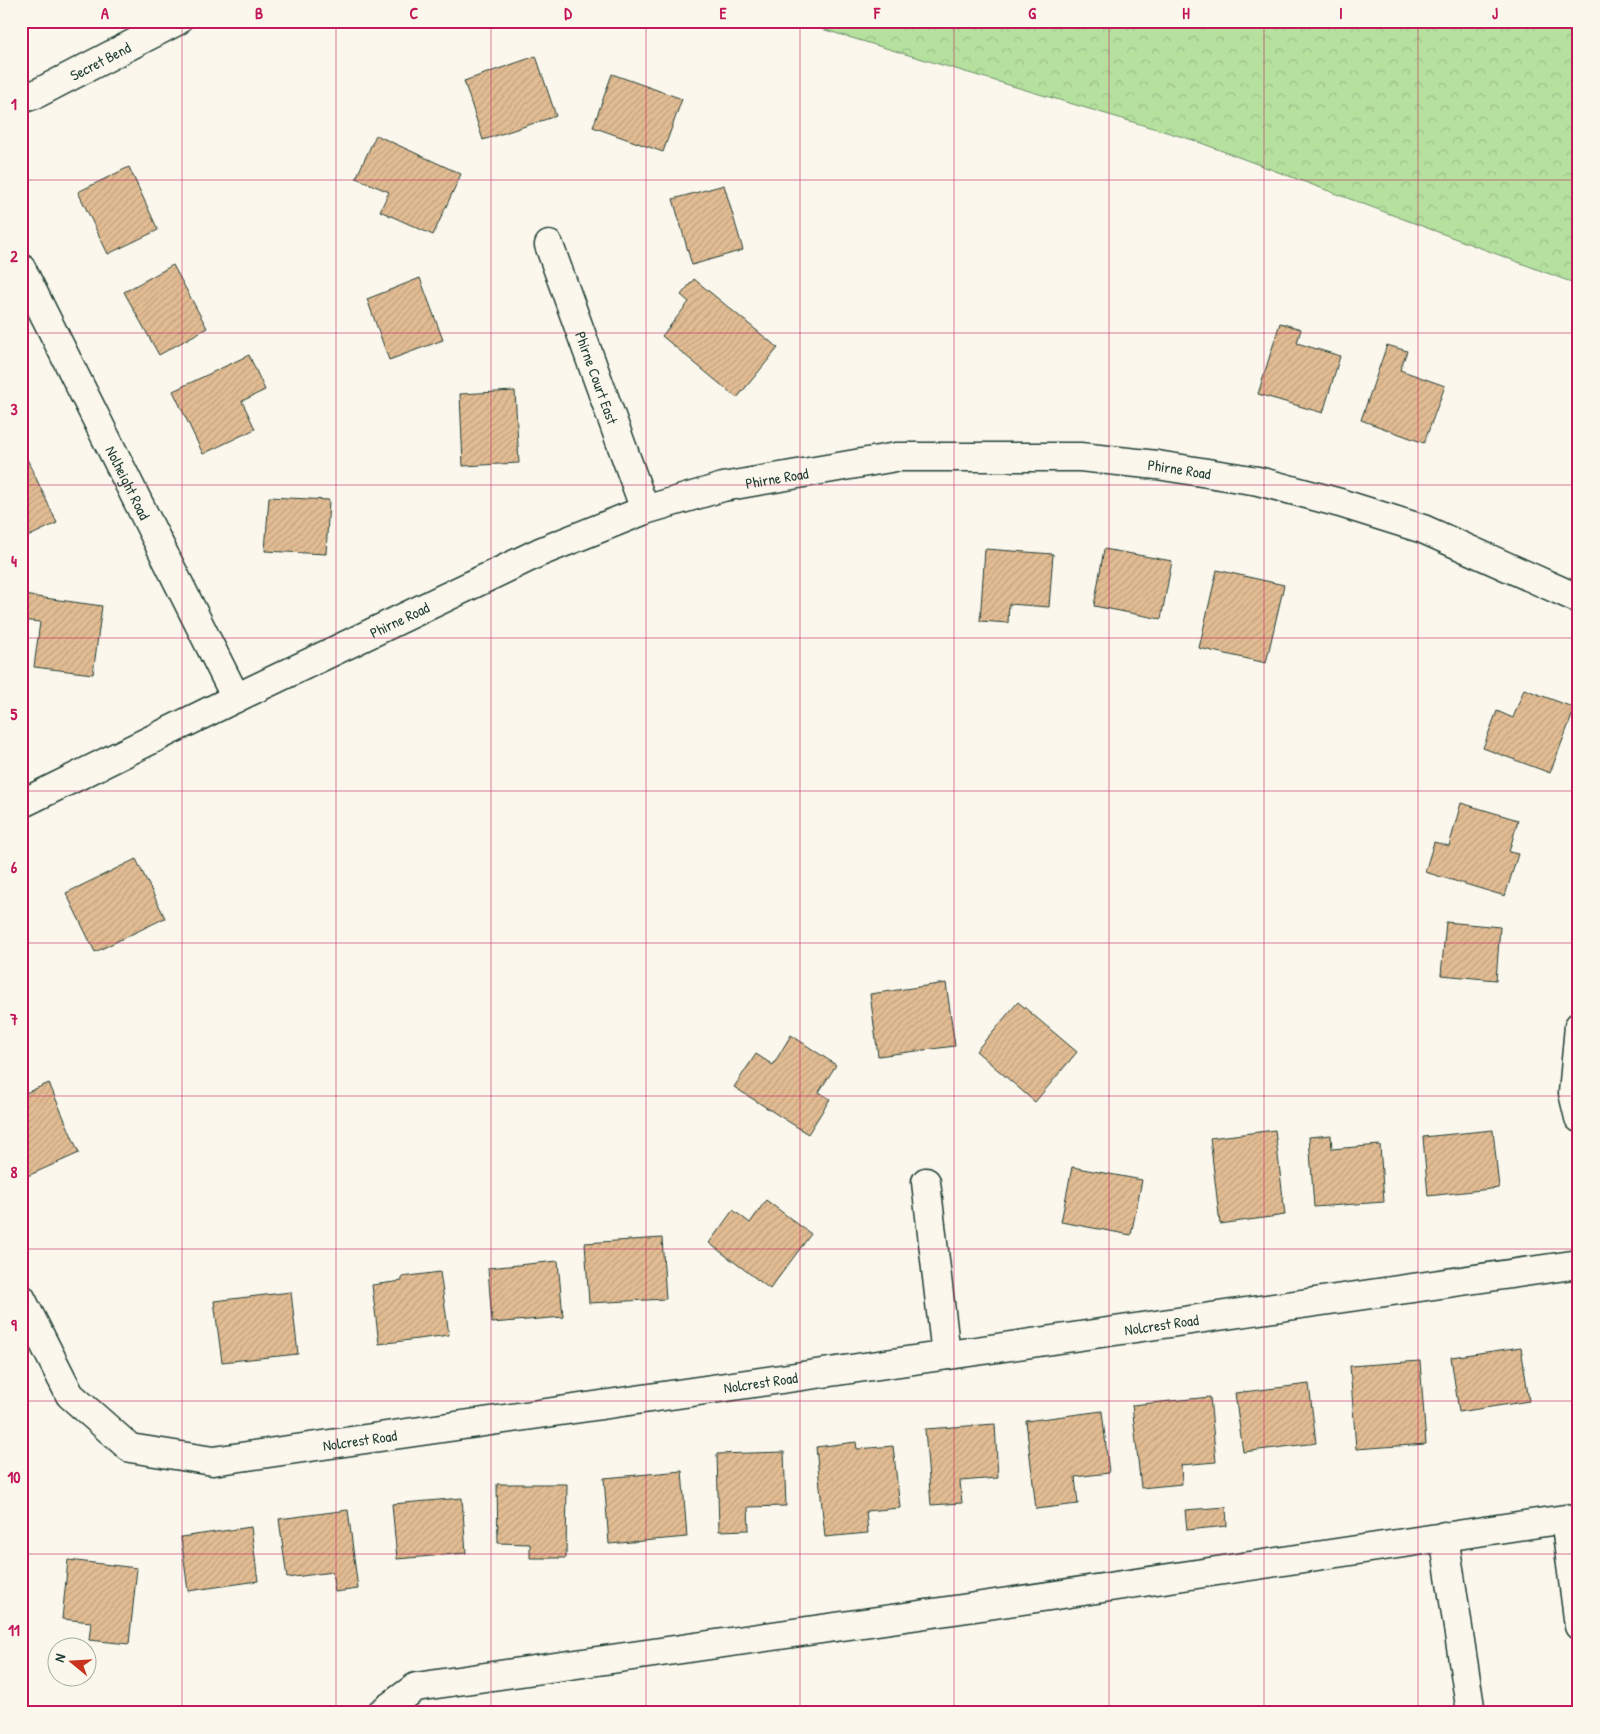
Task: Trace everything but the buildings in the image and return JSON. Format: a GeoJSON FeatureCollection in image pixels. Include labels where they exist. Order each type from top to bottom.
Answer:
{"type":"FeatureCollection","features":[{"type":"Feature","properties":{"kind":"street","name":"Secret Bend"},"geometry":{"type":"LineString","coordinates":[[21,99],[36,94],[177,21]]}},
{"type":"Feature","properties":{"kind":"street","name":"Phirne Court East"},"geometry":{"type":"LineString","coordinates":[[549,245],[645,510]]}},
{"type":"Feature","properties":{"kind":"street","name":"Nolheight Road"},"geometry":{"type":"LineString","coordinates":[[21,268],[236,698]]}},
{"type":"Feature","properties":{"kind":"street","name":"Phirne Road"},"geometry":{"type":"LineString","coordinates":[[21,804],[540,552],[645,510],[723,487],[896,457],[1080,457],[1157,465],[1258,481],[1340,502],[1423,529],[1579,599]]}},
{"type":"Feature","properties":{"kind":"street"},"geometry":{"type":"LineString","coordinates":[[1579,1026],[1573,1093],[1579,1118]]}},
{"type":"Feature","properties":{"kind":"street"},"geometry":{"type":"LineString","coordinates":[[926,1182],[946,1356]]}},
{"type":"Feature","properties":{"kind":"street","name":"Nolcrest Road"},"geometry":{"type":"LineString","coordinates":[[21,1298],[70,1395],[130,1448],[213,1461],[1579,1264]]}},
{"type":"Feature","properties":{"kind":"street"},"geometry":{"type":"LineString","coordinates":[[381,1713],[416,1687],[975,1607],[1565,1518],[1579,1626]]}},
{"type":"Feature","properties":{"kind":"street"},"geometry":{"type":"LineString","coordinates":[[1444,1536],[1471,1713]]}},
{"type":"Feature","properties":{"kind":"green space"},"geometry":{"type":"Polygon","coordinates":[[[795,21],[1579,21],[1579,285],[1193,140],[795,21]]]}}]}
